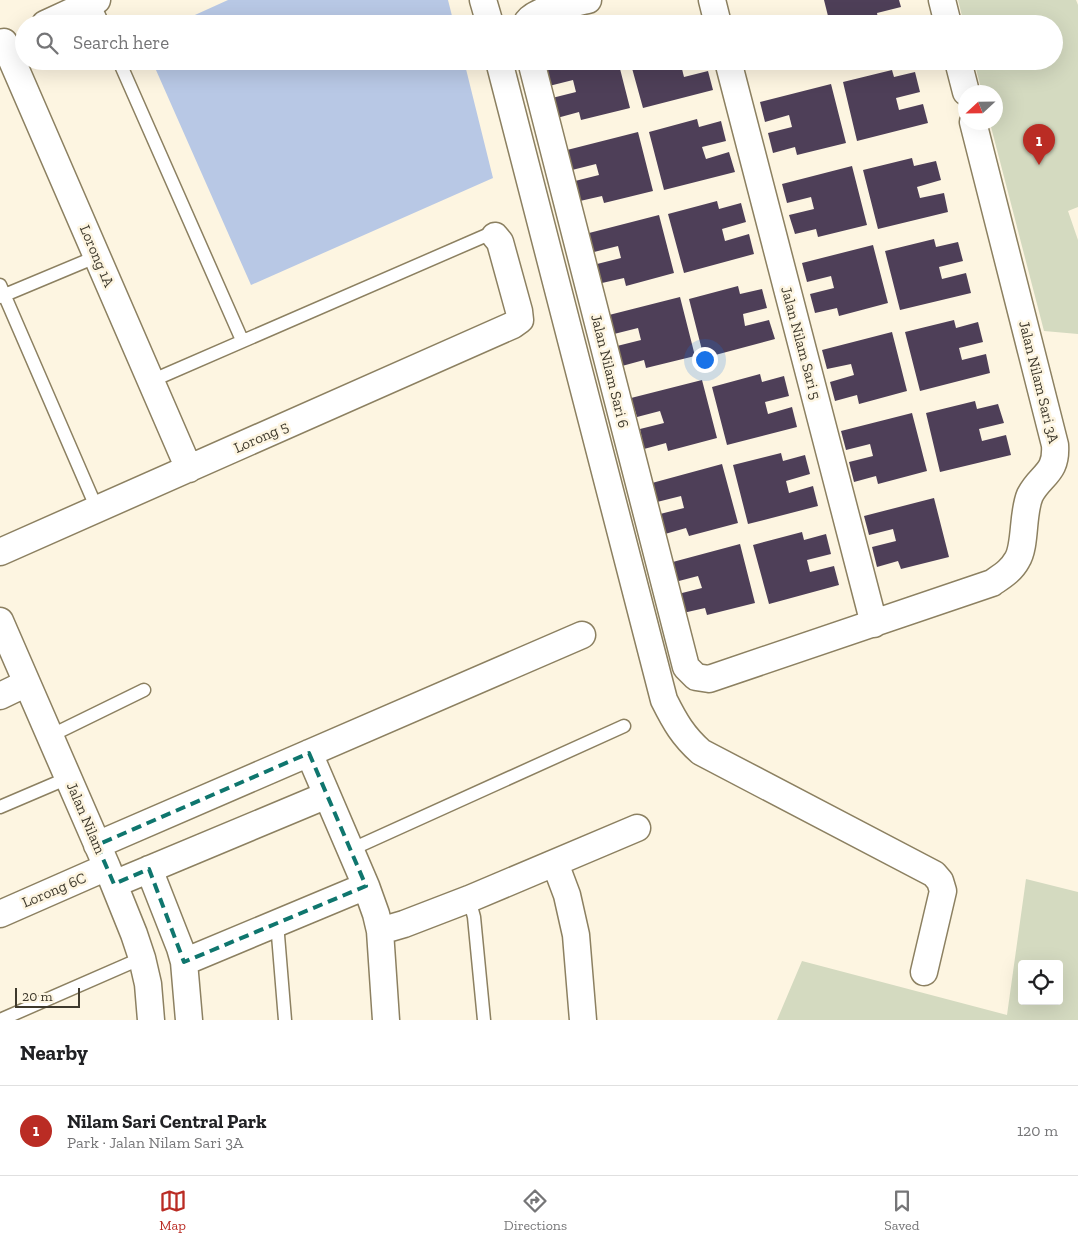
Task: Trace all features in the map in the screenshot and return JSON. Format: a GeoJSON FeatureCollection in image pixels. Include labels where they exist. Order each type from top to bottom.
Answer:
{"type":"FeatureCollection","features":[{"type":"Feature","properties":{"kind":"street"},"geometry":{"type":"LineString","coordinates":[[484,0],[488,15]]}},
{"type":"Feature","properties":{"kind":"street"},"geometry":{"type":"LineString","coordinates":[[534,15],[541,11],[588,0]]}},
{"type":"Feature","properties":{"kind":"street"},"geometry":{"type":"LineString","coordinates":[[712,0],[716,15]]}},
{"type":"Feature","properties":{"kind":"street"},"geometry":{"type":"LineString","coordinates":[[942,0],[946,15]]}},
{"type":"Feature","properties":{"kind":"street"},"geometry":{"type":"LineString","coordinates":[[75,15],[98,8]]}},
{"type":"Feature","properties":{"kind":"street","name":"Lorong 1A"},"geometry":{"type":"LineString","coordinates":[[9,40],[15,55]]}},
{"type":"Feature","properties":{"kind":"street","name":"Lorong 1A"},"geometry":{"type":"LineString","coordinates":[[21,70],[189,469]]}},
{"type":"Feature","properties":{"kind":"street"},"geometry":{"type":"LineString","coordinates":[[501,70],[664,700],[674,720],[687,739],[702,752],[934,874],[940,881],[943,891],[924,972]]}},
{"type":"Feature","properties":{"kind":"street","name":"Jalan Nilam Sari 6"},"geometry":{"type":"LineString","coordinates":[[533,70],[686,667],[696,677]]}},
{"type":"Feature","properties":{"kind":"street","name":"Jalan Nilam Sari 5"},"geometry":{"type":"LineString","coordinates":[[730,70],[874,624]]}},
{"type":"Feature","properties":{"kind":"street"},"geometry":{"type":"LineString","coordinates":[[960,70],[964,85]]}},
{"type":"Feature","properties":{"kind":"street","name":"Jalan Nilam Sari 3A"},"geometry":{"type":"LineString","coordinates":[[696,677],[709,679],[992,583],[1009,572],[1019,558],[1030,495],[1050,470],[1056,458],[1055,445],[975,130]]}},
{"type":"Feature","properties":{"kind":"street","name":"Lorong 5"},"geometry":{"type":"LineString","coordinates":[[3,543],[97,510],[513,325],[520,320],[520,311],[500,242],[495,236]]}},
{"type":"Feature","properties":{"kind":"street","name":"Jalan Nilam"},"geometry":{"type":"LineString","coordinates":[[0,621],[106,865],[142,958],[148,984],[151,1020]]}},
{"type":"Feature","properties":{"kind":"street"},"geometry":{"type":"LineString","coordinates":[[106,865],[309,753],[582,635]]}},
{"type":"Feature","properties":{"kind":"street"},"geometry":{"type":"LineString","coordinates":[[0,696],[27,684]]}},
{"type":"Feature","properties":{"kind":"street"},"geometry":{"type":"LineString","coordinates":[[309,753],[366,886],[380,930],[386,1020]]}},
{"type":"Feature","properties":{"kind":"street"},"geometry":{"type":"LineString","coordinates":[[106,865],[149,870],[327,795]]}},
{"type":"Feature","properties":{"kind":"street"},"geometry":{"type":"LineString","coordinates":[[380,930],[404,924],[469,899],[637,828]]}},
{"type":"Feature","properties":{"kind":"street"},"geometry":{"type":"LineString","coordinates":[[555,863],[567,895],[576,934],[583,1020]]}},
{"type":"Feature","properties":{"kind":"street","name":"Lorong 6C"},"geometry":{"type":"LineString","coordinates":[[0,914],[106,865]]}},
{"type":"Feature","properties":{"kind":"street"},"geometry":{"type":"LineString","coordinates":[[149,870],[184,962],[189,1020]]}},
{"type":"Feature","properties":{"kind":"street"},"geometry":{"type":"LineString","coordinates":[[184,962],[366,886]]}},
{"type":"Feature","properties":{"kind":"lane"},"geometry":{"type":"LineString","coordinates":[[123,70],[242,340]]}},
{"type":"Feature","properties":{"kind":"lane"},"geometry":{"type":"LineString","coordinates":[[151,380],[487,235],[495,236]]}},
{"type":"Feature","properties":{"kind":"lane"},"geometry":{"type":"LineString","coordinates":[[97,510],[2,293],[98,256]]}},
{"type":"Feature","properties":{"kind":"lane"},"geometry":{"type":"LineString","coordinates":[[50,736],[144,690]]}},
{"type":"Feature","properties":{"kind":"lane"},"geometry":{"type":"LineString","coordinates":[[350,850],[624,726]]}},
{"type":"Feature","properties":{"kind":"lane"},"geometry":{"type":"LineString","coordinates":[[0,807],[68,778]]}},
{"type":"Feature","properties":{"kind":"lane"},"geometry":{"type":"LineString","coordinates":[[469,899],[474,917],[484,1020]]}},
{"type":"Feature","properties":{"kind":"lane"},"geometry":{"type":"LineString","coordinates":[[276,923],[285,1020]]}},
{"type":"Feature","properties":{"kind":"lane"},"geometry":{"type":"LineString","coordinates":[[0,1020],[142,958]]}},
{"type":"Feature","properties":{"kind":"highlighted area"},"geometry":{"type":"Polygon","coordinates":[[[309,753],[366,886],[184,962],[149,869],[114,884],[97,845],[309,753]]]}},
{"type":"Feature","properties":{"kind":"green space"},"geometry":{"type":"Polygon","coordinates":[[[958,0],[1076,0],[1078,5],[1078,207],[1068,211],[1078,240],[1078,334],[1044,331],[992,130],[1003,130],[1003,85],[980,85],[976,70],[1063,70],[1063,15],[962,15],[958,0]]]}},
{"type":"Feature","properties":{"kind":"green space"},"geometry":{"type":"Polygon","coordinates":[[[1026,879],[1078,892],[1078,1020],[777,1020],[802,961],[1007,1015],[1026,879]]]}},
{"type":"Feature","properties":{"kind":"water"},"geometry":{"type":"Polygon","coordinates":[[[228,0],[448,0],[452,15],[195,15],[228,0]]]}},
{"type":"Feature","properties":{"kind":"water"},"geometry":{"type":"Polygon","coordinates":[[[156,70],[466,70],[493,178],[251,285],[156,70]]]}},
{"type":"Feature","properties":{"kind":"building"},"geometry":{"type":"Polygon","coordinates":[[[824,0],[899,0],[901,7],[877,13],[877,15],[828,15],[824,0]]]}},
{"type":"Feature","properties":{"kind":"building"},"geometry":{"type":"Polygon","coordinates":[[[545,70],[620,70],[630,108],[581,120],[579,112],[557,118],[552,98],[576,92],[573,80],[549,86],[545,70]]]}},
{"type":"Feature","properties":{"kind":"building"},"geometry":{"type":"Polygon","coordinates":[[[632,70],[682,70],[684,77],[708,71],[713,90],[643,108],[632,70]]]}},
{"type":"Feature","properties":{"kind":"building"},"geometry":{"type":"Polygon","coordinates":[[[892,70],[894,77],[915,72],[920,92],[896,98],[899,110],[923,104],[928,123],[857,141],[843,82],[892,70]]]}},
{"type":"Feature","properties":{"kind":"building"},"geometry":{"type":"Polygon","coordinates":[[[831,84],[846,143],[797,155],[795,147],[773,153],[768,133],[792,127],[789,115],[765,122],[760,102],[831,84]]]}},
{"type":"Feature","properties":{"kind":"building"},"geometry":{"type":"Polygon","coordinates":[[[697,119],[699,127],[721,121],[726,141],[702,147],[706,159],[729,152],[735,172],[664,190],[649,132],[697,119]]]}},
{"type":"Feature","properties":{"kind":"building"},"geometry":{"type":"Polygon","coordinates":[[[638,132],[653,191],[604,203],[602,196],[580,201],[575,181],[599,175],[596,164],[572,170],[567,150],[638,132]]]}},
{"type":"Feature","properties":{"kind":"building"},"geometry":{"type":"Polygon","coordinates":[[[912,158],[914,166],[936,161],[941,180],[917,187],[920,198],[944,193],[948,212],[878,229],[863,170],[912,158]]]}},
{"type":"Feature","properties":{"kind":"building"},"geometry":{"type":"Polygon","coordinates":[[[852,166],[867,225],[818,237],[816,229],[795,234],[789,215],[814,209],[811,197],[787,203],[782,184],[852,166]]]}},
{"type":"Feature","properties":{"kind":"building"},"geometry":{"type":"Polygon","coordinates":[[[717,201],[719,209],[741,203],[746,222],[722,229],[725,241],[749,234],[754,254],[684,273],[668,214],[717,201]]]}},
{"type":"Feature","properties":{"kind":"building"},"geometry":{"type":"Polygon","coordinates":[[[659,215],[674,273],[626,286],[624,278],[602,283],[597,264],[621,258],[618,246],[594,252],[589,233],[659,215]]]}},
{"type":"Feature","properties":{"kind":"building"},"geometry":{"type":"Polygon","coordinates":[[[934,239],[936,247],[958,242],[963,261],[939,267],[942,279],[966,273],[971,293],[900,310],[885,251],[934,239]]]}},
{"type":"Feature","properties":{"kind":"building"},"geometry":{"type":"Polygon","coordinates":[[[873,245],[888,303],[839,316],[837,308],[815,313],[810,294],[834,288],[831,276],[807,282],[802,263],[873,245]]]}},
{"type":"Feature","properties":{"kind":"building"},"geometry":{"type":"Polygon","coordinates":[[[738,286],[740,294],[762,289],[767,308],[743,314],[745,326],[769,320],[775,339],[704,358],[689,299],[738,286]]]}},
{"type":"Feature","properties":{"kind":"building"},"geometry":{"type":"Polygon","coordinates":[[[680,297],[695,356],[646,368],[644,360],[622,366],[617,346],[641,340],[638,328],[614,334],[609,315],[680,297]]]}},
{"type":"Feature","properties":{"kind":"building"},"geometry":{"type":"Polygon","coordinates":[[[954,320],[956,328],[978,322],[983,342],[959,348],[962,360],[986,354],[990,373],[920,391],[905,332],[954,320]]]}},
{"type":"Feature","properties":{"kind":"building"},"geometry":{"type":"Polygon","coordinates":[[[892,332],[907,391],[859,404],[857,395],[835,401],[830,382],[854,375],[851,364],[827,369],[822,350],[892,332]]]}},
{"type":"Feature","properties":{"kind":"building"},"geometry":{"type":"Polygon","coordinates":[[[760,374],[762,382],[784,376],[789,396],[765,402],[768,414],[792,407],[797,427],[727,445],[712,387],[760,374]]]}},
{"type":"Feature","properties":{"kind":"building"},"geometry":{"type":"Polygon","coordinates":[[[702,380],[717,438],[668,451],[666,443],[644,449],[640,429],[664,423],[660,411],[637,417],[631,398],[702,380]]]}},
{"type":"Feature","properties":{"kind":"building"},"geometry":{"type":"Polygon","coordinates":[[[975,401],[977,409],[998,404],[1004,423],[979,429],[982,441],[1006,435],[1011,455],[940,472],[926,413],[975,401]]]}},
{"type":"Feature","properties":{"kind":"building"},"geometry":{"type":"Polygon","coordinates":[[[912,413],[927,471],[878,484],[876,476],[854,482],[849,462],[873,456],[870,444],[846,450],[841,431],[912,413]]]}},
{"type":"Feature","properties":{"kind":"building"},"geometry":{"type":"Polygon","coordinates":[[[781,453],[783,461],[805,455],[810,474],[786,481],[789,493],[813,486],[818,506],[748,524],[733,465],[781,453]]]}},
{"type":"Feature","properties":{"kind":"building"},"geometry":{"type":"Polygon","coordinates":[[[722,464],[738,523],[689,536],[686,528],[665,534],[660,514],[684,508],[681,496],[657,502],[652,483],[722,464]]]}},
{"type":"Feature","properties":{"kind":"building"},"geometry":{"type":"Polygon","coordinates":[[[934,498],[949,557],[901,569],[898,561],[877,567],[872,547],[896,541],[893,529],[869,535],[864,516],[934,498]]]}},
{"type":"Feature","properties":{"kind":"building"},"geometry":{"type":"Polygon","coordinates":[[[802,532],[804,540],[826,534],[831,554],[807,560],[810,572],[834,566],[839,585],[769,604],[753,545],[802,532]]]}},
{"type":"Feature","properties":{"kind":"building"},"geometry":{"type":"Polygon","coordinates":[[[740,544],[755,603],[707,615],[705,608],[683,613],[678,594],[702,588],[698,576],[675,582],[669,563],[740,544]]]}},
{"type":"Feature","properties":{"kind":"place","name":"Nilam Sari Central Park"},"geometry":{"type":"Point","coordinates":[1039,165]}}]}
